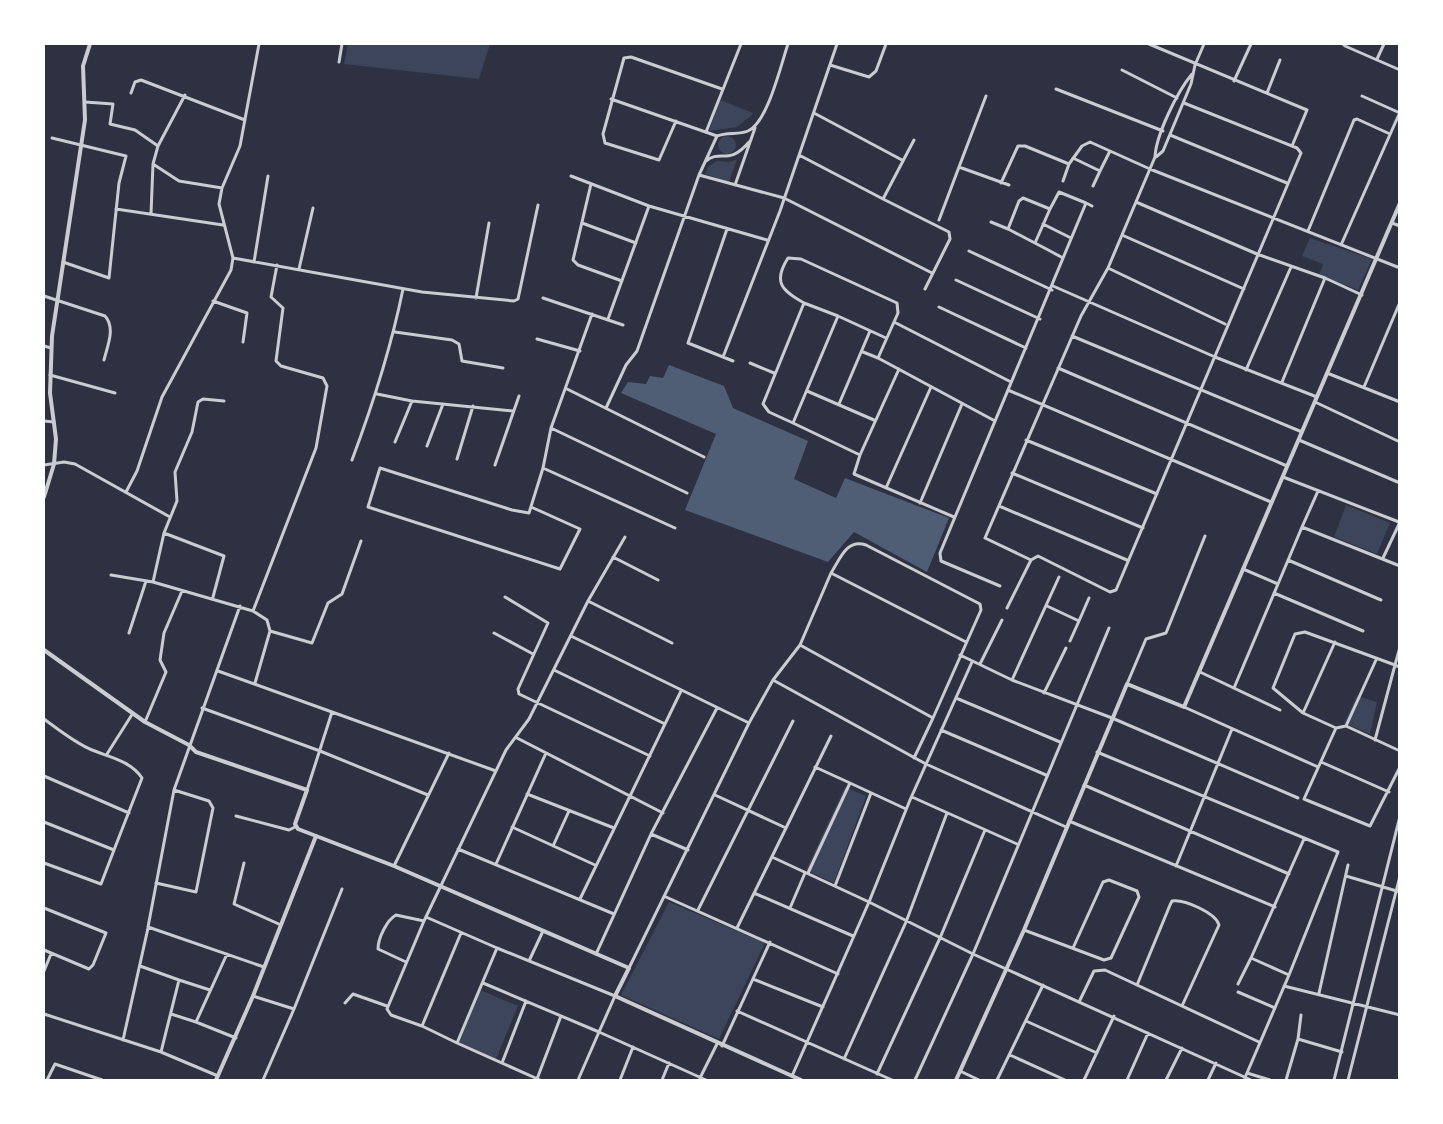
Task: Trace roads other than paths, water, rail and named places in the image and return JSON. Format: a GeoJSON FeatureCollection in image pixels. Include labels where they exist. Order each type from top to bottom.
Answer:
{"type":"FeatureCollection","features":[{"type":"Feature","properties":{"kind":"street"},"geometry":{"type":"LineString","coordinates":[[44,497],[54,464],[55,422],[50,375],[51,348],[56,300],[81,143],[85,102],[83,66],[90,44]]}},
{"type":"Feature","properties":{"kind":"street"},"geometry":{"type":"LineString","coordinates":[[126,492],[137,471],[162,397],[227,279],[233,258],[219,204],[222,188],[240,146],[259,44]]}},
{"type":"Feature","properties":{"kind":"street"},"geometry":{"type":"LineString","coordinates":[[339,62],[342,44]]}},
{"type":"Feature","properties":{"kind":"street"},"geometry":{"type":"LineString","coordinates":[[706,132],[741,44]]}},
{"type":"Feature","properties":{"kind":"street"},"geometry":{"type":"LineString","coordinates":[[735,185],[756,127],[764,114],[788,44]]}},
{"type":"Feature","properties":{"kind":"street"},"geometry":{"type":"LineString","coordinates":[[723,357],[784,198],[837,44]]}},
{"type":"Feature","properties":{"kind":"street"},"geometry":{"type":"LineString","coordinates":[[830,65],[869,77],[876,71],[886,44]]}},
{"type":"Feature","properties":{"kind":"street"},"geometry":{"type":"LineString","coordinates":[[1149,44],[1307,110],[1292,146]]}},
{"type":"Feature","properties":{"kind":"street"},"geometry":{"type":"LineString","coordinates":[[1155,158],[1163,151],[1184,103],[1195,64],[1204,44]]}},
{"type":"Feature","properties":{"kind":"street"},"geometry":{"type":"LineString","coordinates":[[1234,81],[1251,44]]}},
{"type":"Feature","properties":{"kind":"street"},"geometry":{"type":"LineString","coordinates":[[1344,44],[1400,70]]}},
{"type":"Feature","properties":{"kind":"street"},"geometry":{"type":"LineString","coordinates":[[1377,59],[1384,44]]}},
{"type":"Feature","properties":{"kind":"street"},"geometry":{"type":"LineString","coordinates":[[676,121],[663,157],[654,160],[605,143],[603,137],[611,99],[624,58],[627,56],[722,89]]}},
{"type":"Feature","properties":{"kind":"street"},"geometry":{"type":"LineString","coordinates":[[1267,93],[1280,60]]}},
{"type":"Feature","properties":{"kind":"street"},"geometry":{"type":"LineString","coordinates":[[1122,70],[1177,98]]}},
{"type":"Feature","properties":{"kind":"street"},"geometry":{"type":"LineString","coordinates":[[1031,560],[985,538],[1087,301],[1097,289],[1108,268],[1155,158],[1156,146],[1177,98],[1192,74]]}},
{"type":"Feature","properties":{"kind":"street"},"geometry":{"type":"LineString","coordinates":[[131,93],[135,82],[141,80],[185,95],[244,120]]}},
{"type":"Feature","properties":{"kind":"street"},"geometry":{"type":"LineString","coordinates":[[1056,89],[1163,131]]}},
{"type":"Feature","properties":{"kind":"street"},"geometry":{"type":"LineString","coordinates":[[152,213],[153,164],[158,146],[185,95]]}},
{"type":"Feature","properties":{"kind":"street"},"geometry":{"type":"LineString","coordinates":[[939,220],[986,96]]}},
{"type":"Feature","properties":{"kind":"street"},"geometry":{"type":"LineString","coordinates":[[1341,245],[1399,113],[1362,96]]}},
{"type":"Feature","properties":{"kind":"street"},"geometry":{"type":"LineString","coordinates":[[611,99],[717,136],[729,132],[741,133],[756,127]]}},
{"type":"Feature","properties":{"kind":"street"},"geometry":{"type":"LineString","coordinates":[[85,102],[113,104],[110,124],[135,130],[158,146]]}},
{"type":"Feature","properties":{"kind":"street"},"geometry":{"type":"LineString","coordinates":[[1007,608],[1031,560],[1038,556],[1110,592],[1116,590],[1202,390],[1226,325],[1301,153],[1292,146],[1184,103]]}},
{"type":"Feature","properties":{"kind":"street"},"geometry":{"type":"LineString","coordinates":[[814,113],[903,160]]}},
{"type":"Feature","properties":{"kind":"street"},"geometry":{"type":"LineString","coordinates":[[1308,231],[1354,120],[1357,119],[1390,134]]}},
{"type":"Feature","properties":{"kind":"street"},"geometry":{"type":"LineString","coordinates":[[1170,135],[1288,183]]}},
{"type":"Feature","properties":{"kind":"street"},"geometry":{"type":"LineString","coordinates":[[606,408],[626,365],[637,351],[699,175],[717,136]]}},
{"type":"Feature","properties":{"kind":"street"},"geometry":{"type":"LineString","coordinates":[[52,138],[81,143],[126,156],[116,209],[109,278],[63,262]]}},
{"type":"Feature","properties":{"kind":"street"},"geometry":{"type":"LineString","coordinates":[[705,162],[711,157],[735,154],[751,140]]}},
{"type":"Feature","properties":{"kind":"street"},"geometry":{"type":"LineString","coordinates":[[883,199],[914,140]]}},
{"type":"Feature","properties":{"kind":"street"},"geometry":{"type":"LineString","coordinates":[[1063,181],[1073,158],[1082,146],[1090,142],[1150,170],[1400,268]]}},
{"type":"Feature","properties":{"kind":"street"},"geometry":{"type":"LineString","coordinates":[[1001,183],[1016,148],[1020,146],[1069,164]]}},
{"type":"Feature","properties":{"kind":"street"},"geometry":{"type":"LineString","coordinates":[[1093,186],[1110,151]]}},
{"type":"Feature","properties":{"kind":"street"},"geometry":{"type":"LineString","coordinates":[[799,155],[949,232],[950,238],[925,289]]}},
{"type":"Feature","properties":{"kind":"street"},"geometry":{"type":"LineString","coordinates":[[1073,158],[1100,171]]}},
{"type":"Feature","properties":{"kind":"street"},"geometry":{"type":"LineString","coordinates":[[153,164],[179,181],[222,188]]}},
{"type":"Feature","properties":{"kind":"street"},"geometry":{"type":"LineString","coordinates":[[959,168],[1009,185]]}},
{"type":"Feature","properties":{"kind":"street"},"geometry":{"type":"LineString","coordinates":[[699,175],[784,198],[932,273]]}},
{"type":"Feature","properties":{"kind":"street"},"geometry":{"type":"LineString","coordinates":[[254,261],[268,176]]}},
{"type":"Feature","properties":{"kind":"street"},"geometry":{"type":"LineString","coordinates":[[571,176],[649,206],[767,240]]}},
{"type":"Feature","properties":{"kind":"street"},"geometry":{"type":"LineString","coordinates":[[591,184],[574,263],[622,280]]}},
{"type":"Feature","properties":{"kind":"street"},"geometry":{"type":"LineString","coordinates":[[1035,243],[1059,192],[1092,206]]}},
{"type":"Feature","properties":{"kind":"street"},"geometry":{"type":"LineString","coordinates":[[1008,229],[1019,201],[1023,198],[1050,209]]}},
{"type":"Feature","properties":{"kind":"street"},"geometry":{"type":"LineString","coordinates":[[1136,202],[1257,254],[1362,295]]}},
{"type":"Feature","properties":{"kind":"street"},"geometry":{"type":"LineString","coordinates":[[1000,586],[940,559],[940,553],[1011,382],[1040,319],[1086,203]]}},
{"type":"Feature","properties":{"kind":"street"},"geometry":{"type":"LineString","coordinates":[[1184,707],[1400,203]]}},
{"type":"Feature","properties":{"kind":"street"},"geometry":{"type":"LineString","coordinates":[[233,258],[403,289],[511,301],[518,299],[538,205]]}},
{"type":"Feature","properties":{"kind":"street"},"geometry":{"type":"LineString","coordinates":[[608,319],[649,206]]}},
{"type":"Feature","properties":{"kind":"street"},"geometry":{"type":"LineString","coordinates":[[299,269],[313,208]]}},
{"type":"Feature","properties":{"kind":"street"},"geometry":{"type":"LineString","coordinates":[[116,209],[223,225]]}},
{"type":"Feature","properties":{"kind":"street"},"geometry":{"type":"LineString","coordinates":[[991,222],[1064,258]]}},
{"type":"Feature","properties":{"kind":"street"},"geometry":{"type":"LineString","coordinates":[[1390,222],[1400,226]]}},
{"type":"Feature","properties":{"kind":"street"},"geometry":{"type":"LineString","coordinates":[[476,298],[489,223]]}},
{"type":"Feature","properties":{"kind":"street"},"geometry":{"type":"LineString","coordinates":[[582,223],[636,243]]}},
{"type":"Feature","properties":{"kind":"street"},"geometry":{"type":"LineString","coordinates":[[1043,224],[1071,238]]}},
{"type":"Feature","properties":{"kind":"street"},"geometry":{"type":"LineString","coordinates":[[727,229],[688,342],[690,345],[733,361]]}},
{"type":"Feature","properties":{"kind":"street"},"geometry":{"type":"LineString","coordinates":[[1122,235],[1244,288]]}},
{"type":"Feature","properties":{"kind":"street"},"geometry":{"type":"LineString","coordinates":[[969,251],[1215,357],[1317,397]]}},
{"type":"Feature","properties":{"kind":"street"},"geometry":{"type":"LineString","coordinates":[[878,358],[899,310],[897,303],[801,259],[788,258],[782,269],[782,290],[804,303],[886,338]]}},
{"type":"Feature","properties":{"kind":"street"},"geometry":{"type":"LineString","coordinates":[[253,610],[316,448],[327,386],[323,378],[281,366],[276,361],[283,308],[271,297],[277,265]]}},
{"type":"Feature","properties":{"kind":"street"},"geometry":{"type":"LineString","coordinates":[[1246,370],[1291,267]]}},
{"type":"Feature","properties":{"kind":"street"},"geometry":{"type":"LineString","coordinates":[[1108,268],[1226,325]]}},
{"type":"Feature","properties":{"kind":"street"},"geometry":{"type":"LineString","coordinates":[[1282,382],[1325,279]]}},
{"type":"Feature","properties":{"kind":"street"},"geometry":{"type":"LineString","coordinates":[[956,280],[1040,319]]}},
{"type":"Feature","properties":{"kind":"street"},"geometry":{"type":"LineString","coordinates":[[352,460],[376,394],[394,332],[403,289]]}},
{"type":"Feature","properties":{"kind":"street"},"geometry":{"type":"LineString","coordinates":[[44,296],[105,316],[111,328],[104,360]]}},
{"type":"Feature","properties":{"kind":"street"},"geometry":{"type":"LineString","coordinates":[[543,298],[623,325]]}},
{"type":"Feature","properties":{"kind":"street"},"geometry":{"type":"LineString","coordinates":[[213,301],[247,313],[243,342]]}},
{"type":"Feature","properties":{"kind":"street"},"geometry":{"type":"LineString","coordinates":[[1364,387],[1400,302]]}},
{"type":"Feature","properties":{"kind":"street"},"geometry":{"type":"LineString","coordinates":[[804,303],[763,404],[766,410],[860,455]]}},
{"type":"Feature","properties":{"kind":"street"},"geometry":{"type":"LineString","coordinates":[[939,307],[1026,348]]}},
{"type":"Feature","properties":{"kind":"street"},"geometry":{"type":"LineString","coordinates":[[531,507],[580,529],[561,567],[554,569],[368,507],[380,468],[512,510],[529,513],[543,468],[551,428],[567,389],[592,314]]}},
{"type":"Feature","properties":{"kind":"street"},"geometry":{"type":"LineString","coordinates":[[793,423],[838,316]]}},
{"type":"Feature","properties":{"kind":"street"},"geometry":{"type":"LineString","coordinates":[[894,322],[1011,382]]}},
{"type":"Feature","properties":{"kind":"street"},"geometry":{"type":"LineString","coordinates":[[839,404],[870,331]]}},
{"type":"Feature","properties":{"kind":"street"},"geometry":{"type":"LineString","coordinates":[[394,332],[452,340],[459,344],[462,361],[503,368]]}},
{"type":"Feature","properties":{"kind":"street"},"geometry":{"type":"LineString","coordinates":[[1072,336],[1302,432]]}},
{"type":"Feature","properties":{"kind":"street"},"geometry":{"type":"LineString","coordinates":[[537,339],[580,351]]}},
{"type":"Feature","properties":{"kind":"street"},"geometry":{"type":"LineString","coordinates":[[44,346],[51,348]]}},
{"type":"Feature","properties":{"kind":"street"},"geometry":{"type":"LineString","coordinates":[[863,352],[995,421]]}},
{"type":"Feature","properties":{"kind":"street"},"geometry":{"type":"LineString","coordinates":[[750,363],[774,373]]}},
{"type":"Feature","properties":{"kind":"street"},"geometry":{"type":"LineString","coordinates":[[1058,368],[1287,466]]}},
{"type":"Feature","properties":{"kind":"street"},"geometry":{"type":"LineString","coordinates":[[899,369],[875,420],[854,474],[954,517]]}},
{"type":"Feature","properties":{"kind":"street"},"geometry":{"type":"LineString","coordinates":[[1327,373],[1399,402]]}},
{"type":"Feature","properties":{"kind":"street"},"geometry":{"type":"LineString","coordinates":[[50,375],[115,393]]}},
{"type":"Feature","properties":{"kind":"street"},"geometry":{"type":"LineString","coordinates":[[886,488],[931,387]]}},
{"type":"Feature","properties":{"kind":"street"},"geometry":{"type":"LineString","coordinates":[[567,389],[704,457]]}},
{"type":"Feature","properties":{"kind":"street"},"geometry":{"type":"LineString","coordinates":[[1008,390],[1272,502]]}},
{"type":"Feature","properties":{"kind":"street"},"geometry":{"type":"LineString","coordinates":[[807,391],[875,420]]}},
{"type":"Feature","properties":{"kind":"street"},"geometry":{"type":"LineString","coordinates":[[376,394],[412,401],[473,405],[513,411]]}},
{"type":"Feature","properties":{"kind":"street"},"geometry":{"type":"LineString","coordinates":[[495,465],[519,396]]}},
{"type":"Feature","properties":{"kind":"street"},"geometry":{"type":"LineString","coordinates":[[153,582],[164,533],[177,501],[175,472],[192,432],[198,402],[203,399],[224,401]]}},
{"type":"Feature","properties":{"kind":"street"},"geometry":{"type":"LineString","coordinates":[[395,442],[412,401]]}},
{"type":"Feature","properties":{"kind":"street"},"geometry":{"type":"LineString","coordinates":[[1315,402],[1400,442]]}},
{"type":"Feature","properties":{"kind":"street"},"geometry":{"type":"LineString","coordinates":[[428,446],[443,404]]}},
{"type":"Feature","properties":{"kind":"street"},"geometry":{"type":"LineString","coordinates":[[920,503],[962,404]]}},
{"type":"Feature","properties":{"kind":"street"},"geometry":{"type":"LineString","coordinates":[[457,459],[473,405]]}},
{"type":"Feature","properties":{"kind":"street"},"geometry":{"type":"LineString","coordinates":[[44,421],[55,422]]}},
{"type":"Feature","properties":{"kind":"street"},"geometry":{"type":"LineString","coordinates":[[551,428],[687,493]]}},
{"type":"Feature","properties":{"kind":"street"},"geometry":{"type":"LineString","coordinates":[[1026,440],[1158,495]]}},
{"type":"Feature","properties":{"kind":"street"},"geometry":{"type":"LineString","coordinates":[[1299,440],[1400,483]]}},
{"type":"Feature","properties":{"kind":"street"},"geometry":{"type":"LineString","coordinates":[[44,465],[64,462],[75,464],[170,517]]}},
{"type":"Feature","properties":{"kind":"street"},"geometry":{"type":"LineString","coordinates":[[543,468],[675,528]]}},
{"type":"Feature","properties":{"kind":"street"},"geometry":{"type":"LineString","coordinates":[[1012,473],[1143,528]]}},
{"type":"Feature","properties":{"kind":"street"},"geometry":{"type":"LineString","coordinates":[[1283,477],[1399,522],[1383,558]]}},
{"type":"Feature","properties":{"kind":"street"},"geometry":{"type":"LineString","coordinates":[[1234,688],[1318,491]]}},
{"type":"Feature","properties":{"kind":"street"},"geometry":{"type":"LineString","coordinates":[[998,506],[1127,560]]}},
{"type":"Feature","properties":{"kind":"street"},"geometry":{"type":"LineString","coordinates":[[1302,527],[1400,566]]}},
{"type":"Feature","properties":{"kind":"street"},"geometry":{"type":"LineString","coordinates":[[164,533],[224,556],[213,597]]}},
{"type":"Feature","properties":{"kind":"street"},"geometry":{"type":"LineString","coordinates":[[956,1080],[1008,969],[1146,639],[1166,633],[1205,536]]}},
{"type":"Feature","properties":{"kind":"street"},"geometry":{"type":"LineString","coordinates":[[387,1006],[439,885],[506,750],[517,738],[537,704],[588,601],[625,537]]}},
{"type":"Feature","properties":{"kind":"street"},"geometry":{"type":"LineString","coordinates":[[270,631],[312,643],[328,603],[342,594],[361,541]]}},
{"type":"Feature","properties":{"kind":"street"},"geometry":{"type":"LineString","coordinates":[[578,1080],[615,996],[666,897],[749,723],[773,680],[800,645],[831,573],[850,545],[861,543],[978,601],[981,610],[914,758]]}},
{"type":"Feature","properties":{"kind":"street"},"geometry":{"type":"LineString","coordinates":[[613,557],[658,580]]}},
{"type":"Feature","properties":{"kind":"street"},"geometry":{"type":"LineString","coordinates":[[1288,560],[1381,600]]}},
{"type":"Feature","properties":{"kind":"street"},"geometry":{"type":"LineString","coordinates":[[1243,569],[1278,584]]}},
{"type":"Feature","properties":{"kind":"street"},"geometry":{"type":"LineString","coordinates":[[831,573],[966,642]]}},
{"type":"Feature","properties":{"kind":"street"},"geometry":{"type":"LineString","coordinates":[[111,575],[153,582],[213,597],[253,610],[267,620],[270,631],[255,683]]}},
{"type":"Feature","properties":{"kind":"street"},"geometry":{"type":"LineString","coordinates":[[1012,680],[1059,578]]}},
{"type":"Feature","properties":{"kind":"street"},"geometry":{"type":"LineString","coordinates":[[129,633],[146,581]]}},
{"type":"Feature","properties":{"kind":"street"},"geometry":{"type":"LineString","coordinates":[[145,722],[166,672],[160,660],[164,633],[182,591]]}},
{"type":"Feature","properties":{"kind":"street"},"geometry":{"type":"LineString","coordinates":[[1274,593],[1363,631]]}},
{"type":"Feature","properties":{"kind":"street"},"geometry":{"type":"LineString","coordinates":[[505,597],[548,620],[518,691],[520,696],[650,756]]}},
{"type":"Feature","properties":{"kind":"street"},"geometry":{"type":"LineString","coordinates":[[1070,641],[1089,598]]}},
{"type":"Feature","properties":{"kind":"street"},"geometry":{"type":"LineString","coordinates":[[588,601],[672,643]]}},
{"type":"Feature","properties":{"kind":"street"},"geometry":{"type":"LineString","coordinates":[[123,1040],[148,927],[174,790],[240,606]]}},
{"type":"Feature","properties":{"kind":"street"},"geometry":{"type":"LineString","coordinates":[[1047,606],[1079,621]]}},
{"type":"Feature","properties":{"kind":"street"},"geometry":{"type":"LineString","coordinates":[[980,664],[1002,620]]}},
{"type":"Feature","properties":{"kind":"street"},"geometry":{"type":"LineString","coordinates":[[915,1080],[973,954],[1030,812],[1109,628]]}},
{"type":"Feature","properties":{"kind":"street"},"geometry":{"type":"LineString","coordinates":[[1397,666],[1305,632],[1295,634],[1273,688],[1303,713],[1336,728],[1346,726],[1400,751]]}},
{"type":"Feature","properties":{"kind":"street"},"geometry":{"type":"LineString","coordinates":[[494,633],[533,654]]}},
{"type":"Feature","properties":{"kind":"street"},"geometry":{"type":"LineString","coordinates":[[571,636],[749,723]]}},
{"type":"Feature","properties":{"kind":"street"},"geometry":{"type":"LineString","coordinates":[[1303,713],[1335,642]]}},
{"type":"Feature","properties":{"kind":"street"},"geometry":{"type":"LineString","coordinates":[[800,645],[933,718]]}},
{"type":"Feature","properties":{"kind":"street"},"geometry":{"type":"LineString","coordinates":[[1375,740],[1397,666],[1400,647]]}},
{"type":"Feature","properties":{"kind":"street"},"geometry":{"type":"LineString","coordinates":[[1044,693],[1066,648]]}},
{"type":"Feature","properties":{"kind":"street"},"geometry":{"type":"LineString","coordinates":[[44,650],[145,722],[189,745],[196,752],[307,790]]}},
{"type":"Feature","properties":{"kind":"street"},"geometry":{"type":"LineString","coordinates":[[960,655],[1012,680],[1112,718],[1299,798]]}},
{"type":"Feature","properties":{"kind":"street"},"geometry":{"type":"LineString","coordinates":[[1346,726],[1376,660]]}},
{"type":"Feature","properties":{"kind":"street"},"geometry":{"type":"LineString","coordinates":[[792,1076],[869,902],[911,797],[972,662]]}},
{"type":"Feature","properties":{"kind":"street"},"geometry":{"type":"LineString","coordinates":[[554,670],[665,724]]}},
{"type":"Feature","properties":{"kind":"street"},"geometry":{"type":"LineString","coordinates":[[218,671],[496,771]]}},
{"type":"Feature","properties":{"kind":"street"},"geometry":{"type":"LineString","coordinates":[[1200,672],[1280,710]]}},
{"type":"Feature","properties":{"kind":"street"},"geometry":{"type":"LineString","coordinates":[[773,680],[914,758],[1066,827]]}},
{"type":"Feature","properties":{"kind":"street"},"geometry":{"type":"LineString","coordinates":[[1127,684],[1318,767]]}},
{"type":"Feature","properties":{"kind":"street"},"geometry":{"type":"LineString","coordinates":[[580,899],[681,691]]}},
{"type":"Feature","properties":{"kind":"street"},"geometry":{"type":"LineString","coordinates":[[956,698],[1060,742]]}},
{"type":"Feature","properties":{"kind":"street"},"geometry":{"type":"LineString","coordinates":[[202,708],[320,751],[428,795]]}},
{"type":"Feature","properties":{"kind":"street"},"geometry":{"type":"LineString","coordinates":[[596,954],[651,834],[717,708]]}},
{"type":"Feature","properties":{"kind":"street"},"geometry":{"type":"LineString","coordinates":[[296,827],[332,712]]}},
{"type":"Feature","properties":{"kind":"street"},"geometry":{"type":"LineString","coordinates":[[107,754],[133,713]]}},
{"type":"Feature","properties":{"kind":"street"},"geometry":{"type":"LineString","coordinates":[[44,719],[93,751],[107,754],[141,775],[129,813],[100,884],[44,863]]}},
{"type":"Feature","properties":{"kind":"street"},"geometry":{"type":"LineString","coordinates":[[698,910],[794,721]]}},
{"type":"Feature","properties":{"kind":"street"},"geometry":{"type":"LineString","coordinates":[[1336,728],[1304,800],[1368,827],[1389,792],[1400,767]]}},
{"type":"Feature","properties":{"kind":"street"},"geometry":{"type":"LineString","coordinates":[[1176,866],[1232,729]]}},
{"type":"Feature","properties":{"kind":"street"},"geometry":{"type":"LineString","coordinates":[[941,730],[1046,775]]}},
{"type":"Feature","properties":{"kind":"street"},"geometry":{"type":"LineString","coordinates":[[737,928],[831,736]]}},
{"type":"Feature","properties":{"kind":"street"},"geometry":{"type":"LineString","coordinates":[[517,738],[663,813]]}},
{"type":"Feature","properties":{"kind":"street"},"geometry":{"type":"LineString","coordinates":[[1097,752],[1203,798],[1338,852],[1245,1077]]}},
{"type":"Feature","properties":{"kind":"street"},"geometry":{"type":"LineString","coordinates":[[394,866],[449,753]]}},
{"type":"Feature","properties":{"kind":"street"},"geometry":{"type":"LineString","coordinates":[[496,864],[546,753]]}},
{"type":"Feature","properties":{"kind":"street"},"geometry":{"type":"LineString","coordinates":[[1321,762],[1389,792]]}},
{"type":"Feature","properties":{"kind":"street"},"geometry":{"type":"LineString","coordinates":[[815,767],[906,809]]}},
{"type":"Feature","properties":{"kind":"street"},"geometry":{"type":"LineString","coordinates":[[44,776],[129,813]]}},
{"type":"Feature","properties":{"kind":"street"},"geometry":{"type":"LineString","coordinates":[[789,908],[850,783]]}},
{"type":"Feature","properties":{"kind":"street"},"geometry":{"type":"LineString","coordinates":[[1084,785],[1289,874]]}},
{"type":"Feature","properties":{"kind":"street"},"geometry":{"type":"LineString","coordinates":[[156,883],[196,892],[213,808],[209,801],[174,790]]}},
{"type":"Feature","properties":{"kind":"street"},"geometry":{"type":"LineString","coordinates":[[836,886],[871,793]]}},
{"type":"Feature","properties":{"kind":"street"},"geometry":{"type":"LineString","coordinates":[[527,794],[614,828]]}},
{"type":"Feature","properties":{"kind":"street"},"geometry":{"type":"LineString","coordinates":[[715,795],[786,828]]}},
{"type":"Feature","properties":{"kind":"street"},"geometry":{"type":"LineString","coordinates":[[911,797],[1017,844]]}},
{"type":"Feature","properties":{"kind":"street"},"geometry":{"type":"LineString","coordinates":[[554,846],[569,811]]}},
{"type":"Feature","properties":{"kind":"street"},"geometry":{"type":"LineString","coordinates":[[844,1059],[906,922],[947,813]]}},
{"type":"Feature","properties":{"kind":"street"},"geometry":{"type":"LineString","coordinates":[[236,816],[289,830],[296,827],[439,885],[629,968]]}},
{"type":"Feature","properties":{"kind":"street"},"geometry":{"type":"LineString","coordinates":[[1334,1080],[1400,816]]}},
{"type":"Feature","properties":{"kind":"street"},"geometry":{"type":"LineString","coordinates":[[1069,821],[1275,907]]}},
{"type":"Feature","properties":{"kind":"street"},"geometry":{"type":"LineString","coordinates":[[44,822],[114,850]]}},
{"type":"Feature","properties":{"kind":"street"},"geometry":{"type":"LineString","coordinates":[[512,827],[596,865]]}},
{"type":"Feature","properties":{"kind":"street"},"geometry":{"type":"LineString","coordinates":[[877,1074],[940,938],[985,830]]}},
{"type":"Feature","properties":{"kind":"street"},"geometry":{"type":"LineString","coordinates":[[651,834],[687,850]]}},
{"type":"Feature","properties":{"kind":"street"},"geometry":{"type":"LineString","coordinates":[[44,1014],[161,1052],[217,1078],[254,996],[316,836]]}},
{"type":"Feature","properties":{"kind":"street"},"geometry":{"type":"LineString","coordinates":[[1238,984],[1304,839]]}},
{"type":"Feature","properties":{"kind":"street"},"geometry":{"type":"LineString","coordinates":[[458,849],[614,914]]}},
{"type":"Feature","properties":{"kind":"street"},"geometry":{"type":"LineString","coordinates":[[772,857],[973,954],[1080,1000],[1251,1080]]}},
{"type":"Feature","properties":{"kind":"street"},"geometry":{"type":"LineString","coordinates":[[244,863],[234,904],[281,925]]}},
{"type":"Feature","properties":{"kind":"street"},"geometry":{"type":"LineString","coordinates":[[1319,993],[1348,865]]}},
{"type":"Feature","properties":{"kind":"street"},"geometry":{"type":"LineString","coordinates":[[1346,876],[1398,892]]}},
{"type":"Feature","properties":{"kind":"street"},"geometry":{"type":"LineString","coordinates":[[1348,1080],[1398,892],[1400,876]]}},
{"type":"Feature","properties":{"kind":"street"},"geometry":{"type":"LineString","coordinates":[[1024,930],[1104,960],[1111,958],[1139,897],[1137,891],[1109,880],[1103,882],[1073,948]]}},
{"type":"Feature","properties":{"kind":"street"},"geometry":{"type":"LineString","coordinates":[[263,1080],[342,889]]}},
{"type":"Feature","properties":{"kind":"street"},"geometry":{"type":"LineString","coordinates":[[754,892],[853,936]]}},
{"type":"Feature","properties":{"kind":"street"},"geometry":{"type":"LineString","coordinates":[[666,897],[838,974]]}},
{"type":"Feature","properties":{"kind":"street"},"geometry":{"type":"LineString","coordinates":[[1137,985],[1172,901],[1181,900],[1212,916],[1218,920],[1219,925],[1182,1006]]}},
{"type":"Feature","properties":{"kind":"street"},"geometry":{"type":"LineString","coordinates":[[44,908],[106,933],[93,965],[88,969],[44,950]]}},
{"type":"Feature","properties":{"kind":"street"},"geometry":{"type":"LineString","coordinates":[[406,962],[379,950],[379,940],[393,915],[425,919],[461,933],[615,996],[801,1080]]}},
{"type":"Feature","properties":{"kind":"street"},"geometry":{"type":"LineString","coordinates":[[148,927],[264,967]]}},
{"type":"Feature","properties":{"kind":"street"},"geometry":{"type":"LineString","coordinates":[[529,961],[543,931]]}},
{"type":"Feature","properties":{"kind":"street"},"geometry":{"type":"LineString","coordinates":[[422,1026],[461,933]]}},
{"type":"Feature","properties":{"kind":"street"},"geometry":{"type":"LineString","coordinates":[[722,1046],[770,942]]}},
{"type":"Feature","properties":{"kind":"street"},"geometry":{"type":"LineString","coordinates":[[457,1043],[497,948]]}},
{"type":"Feature","properties":{"kind":"street"},"geometry":{"type":"LineString","coordinates":[[44,971],[51,953]]}},
{"type":"Feature","properties":{"kind":"street"},"geometry":{"type":"LineString","coordinates":[[196,1022],[227,954]]}},
{"type":"Feature","properties":{"kind":"street"},"geometry":{"type":"LineString","coordinates":[[1251,958],[1289,975]]}},
{"type":"Feature","properties":{"kind":"street"},"geometry":{"type":"LineString","coordinates":[[140,966],[210,990]]}},
{"type":"Feature","properties":{"kind":"street"},"geometry":{"type":"LineString","coordinates":[[1080,1000],[1094,971],[1099,969],[1259,1042]]}},
{"type":"Feature","properties":{"kind":"street"},"geometry":{"type":"LineString","coordinates":[[753,979],[823,1007]]}},
{"type":"Feature","properties":{"kind":"street"},"geometry":{"type":"LineString","coordinates":[[161,1052],[179,980]]}},
{"type":"Feature","properties":{"kind":"street"},"geometry":{"type":"LineString","coordinates":[[483,983],[706,1080]]}},
{"type":"Feature","properties":{"kind":"street"},"geometry":{"type":"LineString","coordinates":[[997,1080],[1043,984]]}},
{"type":"Feature","properties":{"kind":"street"},"geometry":{"type":"LineString","coordinates":[[1284,986],[1400,1015]]}},
{"type":"Feature","properties":{"kind":"street"},"geometry":{"type":"LineString","coordinates":[[1238,992],[1275,1008]]}},
{"type":"Feature","properties":{"kind":"street"},"geometry":{"type":"LineString","coordinates":[[345,1003],[352,994],[387,1006],[391,1015],[422,1026],[539,1080],[561,1016]]}},
{"type":"Feature","properties":{"kind":"street"},"geometry":{"type":"LineString","coordinates":[[254,996],[294,1009]]}},
{"type":"Feature","properties":{"kind":"street"},"geometry":{"type":"LineString","coordinates":[[502,1063],[526,1001]]}},
{"type":"Feature","properties":{"kind":"street"},"geometry":{"type":"LineString","coordinates":[[737,1011],[892,1080]]}},
{"type":"Feature","properties":{"kind":"street"},"geometry":{"type":"LineString","coordinates":[[171,1014],[236,1038]]}},
{"type":"Feature","properties":{"kind":"street"},"geometry":{"type":"LineString","coordinates":[[1286,1080],[1298,1039],[1301,1015]]}},
{"type":"Feature","properties":{"kind":"street"},"geometry":{"type":"LineString","coordinates":[[1084,1080],[1114,1016]]}},
{"type":"Feature","properties":{"kind":"street"},"geometry":{"type":"LineString","coordinates":[[1026,1021],[1097,1053]]}},
{"type":"Feature","properties":{"kind":"street"},"geometry":{"type":"LineString","coordinates":[[1127,1080],[1148,1033]]}},
{"type":"Feature","properties":{"kind":"street"},"geometry":{"type":"LineString","coordinates":[[1298,1039],[1342,1052]]}},
{"type":"Feature","properties":{"kind":"street"},"geometry":{"type":"LineString","coordinates":[[1400,1039],[1400,1053]]}},
{"type":"Feature","properties":{"kind":"street"},"geometry":{"type":"LineString","coordinates":[[700,1078],[717,1044]]}},
{"type":"Feature","properties":{"kind":"street"},"geometry":{"type":"LineString","coordinates":[[620,1080],[633,1047]]}},
{"type":"Feature","properties":{"kind":"street"},"geometry":{"type":"LineString","coordinates":[[1166,1080],[1182,1048]]}},
{"type":"Feature","properties":{"kind":"street"},"geometry":{"type":"LineString","coordinates":[[1010,1055],[1065,1080]]}},
{"type":"Feature","properties":{"kind":"street"},"geometry":{"type":"LineString","coordinates":[[662,1080],[669,1063]]}},
{"type":"Feature","properties":{"kind":"street"},"geometry":{"type":"LineString","coordinates":[[1208,1080],[1216,1063]]}},
{"type":"Feature","properties":{"kind":"street"},"geometry":{"type":"LineString","coordinates":[[47,1080],[55,1064],[102,1080]]}},
{"type":"Feature","properties":{"kind":"street"},"geometry":{"type":"LineString","coordinates":[[960,1071],[979,1080]]}},
{"type":"Feature","properties":{"kind":"street"},"geometry":{"type":"LineString","coordinates":[[1245,1077],[1270,1080]]}}]}
